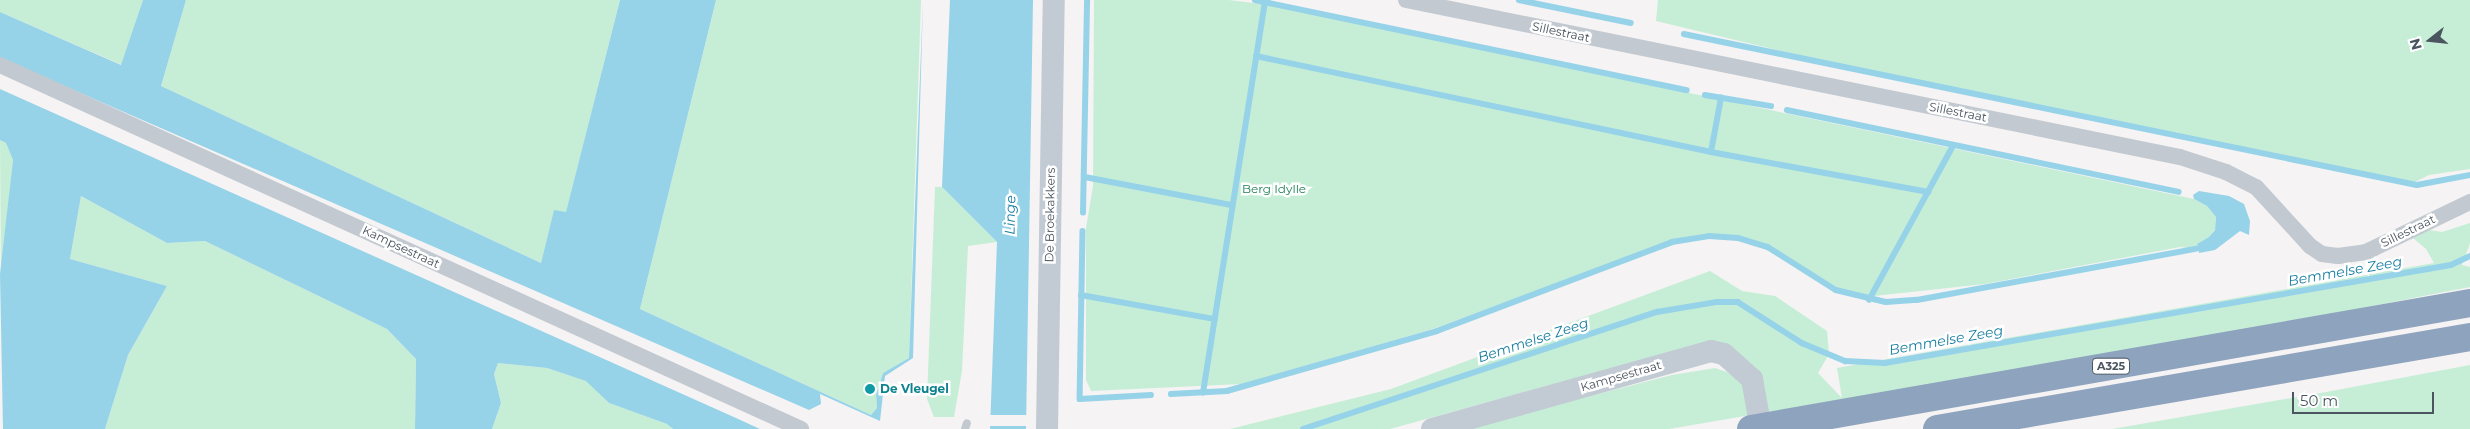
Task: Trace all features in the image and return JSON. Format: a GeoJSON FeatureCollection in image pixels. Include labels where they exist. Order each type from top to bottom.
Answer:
{"type":"FeatureCollection","features":[{"type":"Feature","properties":{"kind":"highway","name":"A325"},"geometry":{"type":"LineString","coordinates":[[1751,429],[2470,303]]}},
{"type":"Feature","properties":{"kind":"highway"},"geometry":{"type":"LineString","coordinates":[[1937,429],[2470,337]]}},
{"type":"Feature","properties":{"kind":"street","name":"De Broekakkers"},"geometry":{"type":"LineString","coordinates":[[1047,429],[1054,0]]}},
{"type":"Feature","properties":{"kind":"street","name":"Sillestraat"},"geometry":{"type":"LineString","coordinates":[[1406,0],[2180,157],[2226,172],[2256,187],[2310,246],[2322,254],[2338,256],[2366,252],[2470,202]]}},
{"type":"Feature","properties":{"kind":"street","name":"Kampsestraat"},"geometry":{"type":"LineString","coordinates":[[0,65],[801,429]]}},
{"type":"Feature","properties":{"kind":"street","name":"Kampsestraat"},"geometry":{"type":"LineString","coordinates":[[1432,429],[1711,352],[1724,354],[1742,367],[1752,379],[1761,429]]}},
{"type":"Feature","properties":{"kind":"green space"},"geometry":{"type":"Polygon","coordinates":[[[0,0],[143,0],[122,65],[0,12],[0,0]]]}},
{"type":"Feature","properties":{"kind":"green space"},"geometry":{"type":"Polygon","coordinates":[[[186,0],[620,0],[566,213],[554,211],[541,263],[161,86],[186,0]]]}},
{"type":"Feature","properties":{"kind":"green space"},"geometry":{"type":"Polygon","coordinates":[[[716,0],[921,0],[909,358],[883,373],[876,394],[877,408],[871,415],[640,309],[716,0]]]}},
{"type":"Feature","properties":{"kind":"green space","name":"Berg Idylle"},"geometry":{"type":"Polygon","coordinates":[[[1094,0],[1229,0],[1270,5],[2194,199],[2207,206],[2216,217],[2215,229],[2209,237],[2197,244],[2196,249],[2180,247],[1985,284],[1865,297],[1838,288],[1769,246],[1739,238],[1710,235],[1672,241],[1433,329],[1242,384],[1091,391],[1086,380],[1086,228],[1093,186],[1094,0]]]}},
{"type":"Feature","properties":{"kind":"green space"},"geometry":{"type":"Polygon","coordinates":[[[1658,0],[2470,0],[2470,169],[2429,175],[2413,183],[1802,56],[1656,21],[1658,0]]]}},
{"type":"Feature","properties":{"kind":"green space"},"geometry":{"type":"Polygon","coordinates":[[[0,140],[6,143],[13,160],[1,274],[0,140]]]}},
{"type":"Feature","properties":{"kind":"green space"},"geometry":{"type":"Polygon","coordinates":[[[935,187],[942,187],[997,242],[968,246],[962,371],[954,417],[934,417],[927,399],[935,187]]]}},
{"type":"Feature","properties":{"kind":"green space"},"geometry":{"type":"Polygon","coordinates":[[[81,196],[167,243],[205,241],[387,329],[416,359],[415,429],[105,429],[128,355],[167,286],[70,259],[81,196]]]}},
{"type":"Feature","properties":{"kind":"green space"},"geometry":{"type":"Polygon","coordinates":[[[2470,223],[2470,243],[2462,265],[2470,267],[2470,287],[2234,333],[1768,412],[1764,386],[1699,344],[1390,429],[1230,429],[1391,389],[1710,271],[1742,291],[1775,296],[1827,331],[1829,354],[1818,373],[1842,398],[1837,368],[2434,263],[2426,249],[2413,238],[2429,230],[2442,232],[2470,223]]]}},
{"type":"Feature","properties":{"kind":"green space"},"geometry":{"type":"Polygon","coordinates":[[[498,363],[547,368],[587,381],[609,403],[667,424],[673,429],[492,429],[501,403],[494,374],[498,363]]]}},
{"type":"Feature","properties":{"kind":"green space"},"geometry":{"type":"Polygon","coordinates":[[[2470,365],[2470,429],[2112,429],[2326,392],[2470,365]]]}},
{"type":"Feature","properties":{"kind":"green space"},"geometry":{"type":"Polygon","coordinates":[[[1715,368],[1733,374],[1745,384],[1751,415],[1669,429],[1462,429],[1672,375],[1715,368]]]}},
{"type":"Feature","properties":{"kind":"water"},"geometry":{"type":"Polygon","coordinates":[[[143,0],[186,0],[161,86],[541,263],[554,210],[566,212],[620,0],[716,0],[640,309],[871,415],[877,408],[876,395],[883,373],[909,358],[923,0],[913,358],[885,376],[880,421],[820,394],[821,404],[809,410],[0,58],[0,12],[121,65],[143,0]]]}},
{"type":"Feature","properties":{"kind":"water","name":"Linge"},"geometry":{"type":"Polygon","coordinates":[[[950,0],[1033,0],[1026,429],[990,429],[997,242],[942,187],[950,0]]]}},
{"type":"Feature","properties":{"kind":"water"},"geometry":{"type":"Polygon","coordinates":[[[0,89],[760,429],[673,429],[667,424],[609,403],[586,381],[547,368],[498,363],[494,374],[501,403],[492,429],[415,429],[416,359],[387,329],[205,241],[167,243],[81,196],[70,259],[167,286],[128,355],[105,429],[3,429],[0,274],[13,160],[6,143],[0,140],[0,89]]]}},
{"type":"Feature","properties":{"kind":"water"},"geometry":{"type":"Polygon","coordinates":[[[2199,191],[2229,196],[2244,204],[2250,221],[2249,235],[2240,231],[2215,250],[2199,253],[2197,244],[2209,237],[2215,230],[2216,217],[2207,206],[2194,199],[2193,195],[2199,191]]]}},
{"type":"Feature","properties":{"kind":"pier"},"geometry":{"type":"Polygon","coordinates":[[[988,415],[1029,415],[1029,426],[988,426],[988,415]]]}},
{"type":"Feature","properties":{"kind":"waterway"},"geometry":{"type":"LineString","coordinates":[[1083,213],[1087,0]]}},
{"type":"Feature","properties":{"kind":"waterway"},"geometry":{"type":"LineString","coordinates":[[1255,0],[1687,90]]}},
{"type":"Feature","properties":{"kind":"waterway"},"geometry":{"type":"LineString","coordinates":[[1519,0],[1631,23]]}},
{"type":"Feature","properties":{"kind":"waterway"},"geometry":{"type":"LineString","coordinates":[[1203,393],[1265,2]]}},
{"type":"Feature","properties":{"kind":"waterway"},"geometry":{"type":"LineString","coordinates":[[1684,34],[2417,185],[2470,175]]}},
{"type":"Feature","properties":{"kind":"waterway"},"geometry":{"type":"LineString","coordinates":[[1256,56],[1711,152],[1928,192]]}},
{"type":"Feature","properties":{"kind":"waterway"},"geometry":{"type":"LineString","coordinates":[[1705,95],[1771,106]]}},
{"type":"Feature","properties":{"kind":"waterway"},"geometry":{"type":"LineString","coordinates":[[1711,152],[1721,98]]}},
{"type":"Feature","properties":{"kind":"waterway"},"geometry":{"type":"LineString","coordinates":[[1787,110],[2178,192]]}},
{"type":"Feature","properties":{"kind":"waterway"},"geometry":{"type":"LineString","coordinates":[[1869,300],[1953,146]]}},
{"type":"Feature","properties":{"kind":"waterway"},"geometry":{"type":"LineString","coordinates":[[1085,177],[1232,205]]}},
{"type":"Feature","properties":{"kind":"waterway"},"geometry":{"type":"LineString","coordinates":[[1083,231],[1080,399],[1151,395]]}},
{"type":"Feature","properties":{"kind":"waterway"},"geometry":{"type":"LineString","coordinates":[[1171,394],[1227,391],[1437,331],[1672,242],[1709,236],[1738,238],[1768,247],[1836,290],[1886,302],[1917,300],[2196,249]]}},
{"type":"Feature","properties":{"kind":"waterway","name":"Bemmelse Zeeg"},"geometry":{"type":"LineString","coordinates":[[1303,429],[1657,312],[1717,302],[1738,302],[1802,343],[1845,361],[1885,363],[2451,265],[2470,256]]}},
{"type":"Feature","properties":{"kind":"waterway"},"geometry":{"type":"LineString","coordinates":[[1081,295],[1215,319]]}},
{"type":"Feature","properties":{"kind":"place","name":"De Vleugel"},"geometry":{"type":"Point","coordinates":[870,389]}}]}
